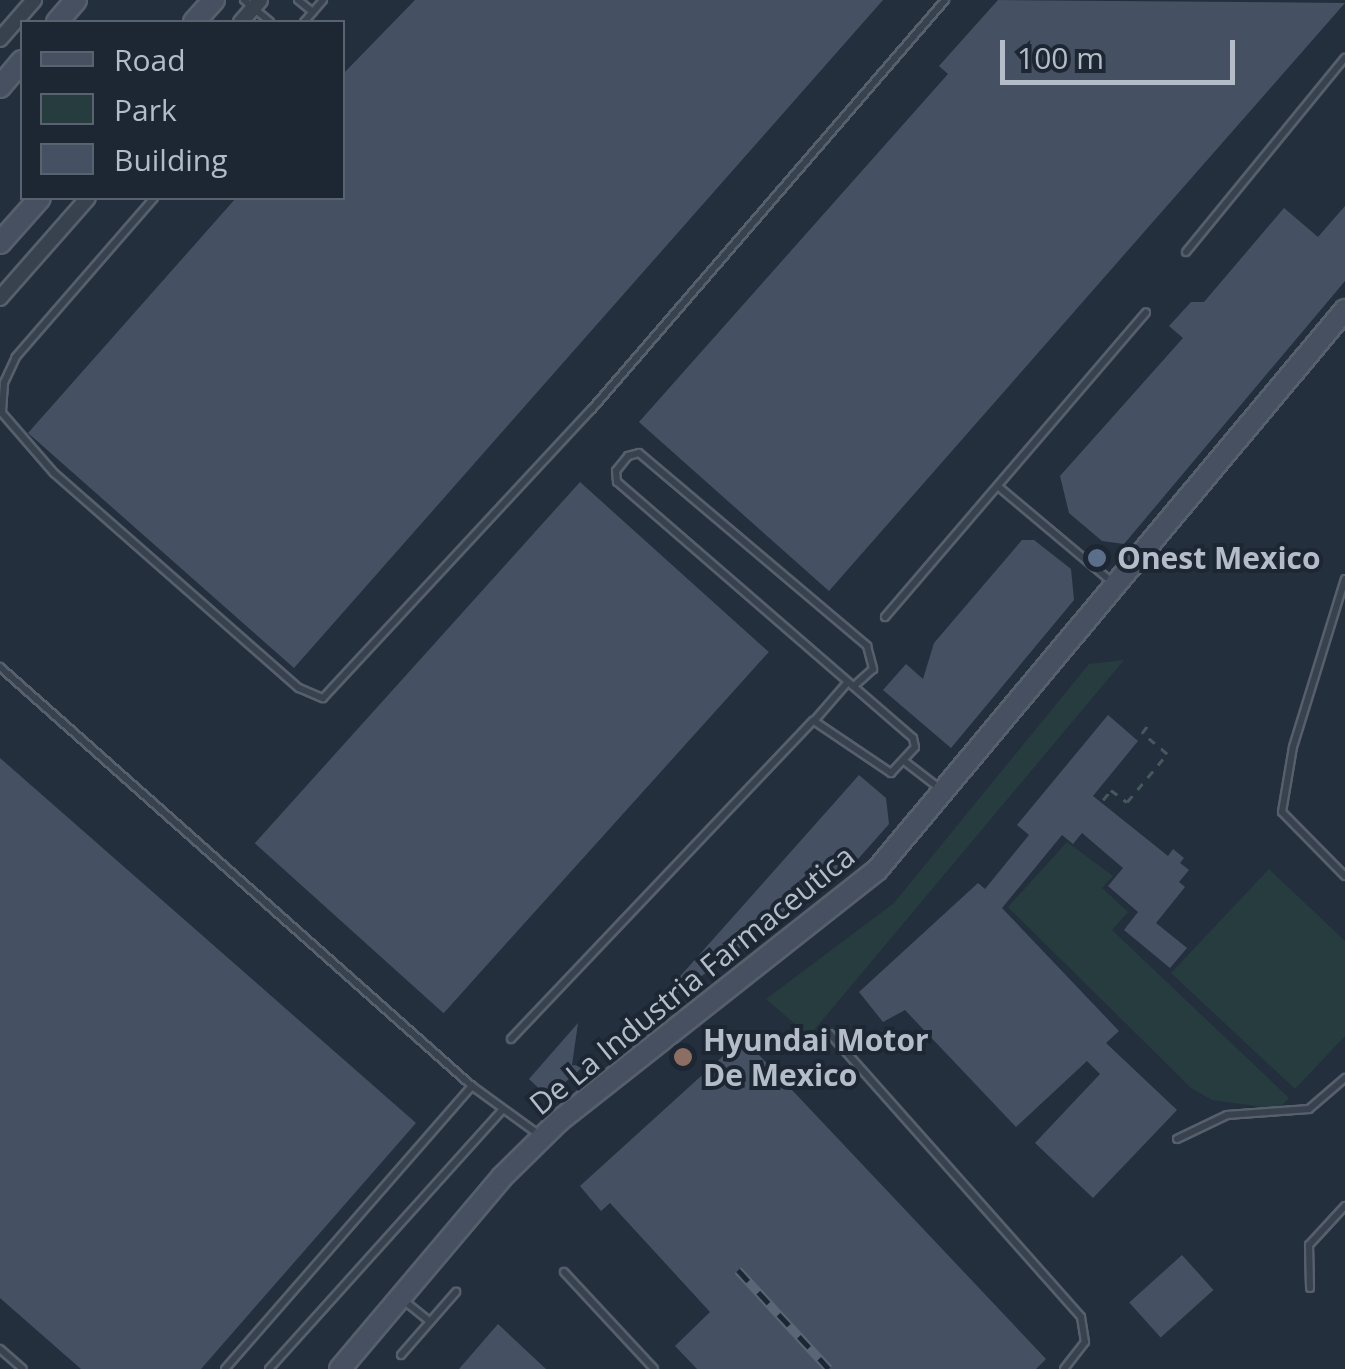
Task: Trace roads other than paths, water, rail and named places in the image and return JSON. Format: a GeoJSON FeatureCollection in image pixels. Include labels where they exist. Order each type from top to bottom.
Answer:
{"type":"FeatureCollection","features":[{"type":"Feature","properties":{"kind":"main road"},"geometry":{"type":"LineString","coordinates":[[58,20],[76,0]]}},
{"type":"Feature","properties":{"kind":"main road"},"geometry":{"type":"LineString","coordinates":[[196,20],[214,0]]}},
{"type":"Feature","properties":{"kind":"main road"},"geometry":{"type":"LineString","coordinates":[[0,87],[20,63]]}},
{"type":"Feature","properties":{"kind":"main road"},"geometry":{"type":"LineString","coordinates":[[0,243],[38,200]]}},
{"type":"Feature","properties":{"kind":"main road","name":"De La Industria Farmaceutica"},"geometry":{"type":"LineString","coordinates":[[340,1369],[502,1177],[544,1138],[628,1065],[850,896],[942,792],[1112,582],[1345,310]]}},
{"type":"Feature","properties":{"kind":"street"},"geometry":{"type":"LineString","coordinates":[[0,39],[34,0]]}},
{"type":"Feature","properties":{"kind":"street"},"geometry":{"type":"LineString","coordinates":[[0,298],[86,200]]}},
{"type":"Feature","properties":{"kind":"lane"},"geometry":{"type":"LineString","coordinates":[[298,0],[313,12]]}},
{"type":"Feature","properties":{"kind":"lane"},"geometry":{"type":"LineString","coordinates":[[306,20],[324,0]]}},
{"type":"Feature","properties":{"kind":"lane"},"geometry":{"type":"LineString","coordinates":[[152,200],[16,357],[4,383],[2,413],[68,486],[298,688],[323,698],[592,408],[945,0]]}},
{"type":"Feature","properties":{"kind":"lane"},"geometry":{"type":"LineString","coordinates":[[1186,252],[1345,58]]}},
{"type":"Feature","properties":{"kind":"lane"},"geometry":{"type":"LineString","coordinates":[[885,617],[1000,488],[1146,312]]}},
{"type":"Feature","properties":{"kind":"lane"},"geometry":{"type":"LineString","coordinates":[[511,1039],[814,721],[851,684],[873,669],[867,646],[640,453],[628,456],[616,471],[617,482],[851,684],[915,741],[904,761],[882,772],[814,721]]}},
{"type":"Feature","properties":{"kind":"lane"},"geometry":{"type":"LineString","coordinates":[[1000,488],[1112,582]]}},
{"type":"Feature","properties":{"kind":"lane"},"geometry":{"type":"LineString","coordinates":[[1345,579],[1293,747],[1283,794],[1286,823],[1345,876]]}},
{"type":"Feature","properties":{"kind":"lane"},"geometry":{"type":"LineString","coordinates":[[0,666],[472,1086],[544,1138]]}},
{"type":"Feature","properties":{"kind":"lane"},"geometry":{"type":"LineString","coordinates":[[904,761],[942,792]]}},
{"type":"Feature","properties":{"kind":"lane"},"geometry":{"type":"LineString","coordinates":[[830,1034],[1080,1318],[1084,1342],[1064,1369]]}},
{"type":"Feature","properties":{"kind":"lane"},"geometry":{"type":"LineString","coordinates":[[1177,1139],[1227,1115],[1309,1109],[1345,1078]]}},
{"type":"Feature","properties":{"kind":"lane"},"geometry":{"type":"LineString","coordinates":[[225,1369],[472,1086]]}},
{"type":"Feature","properties":{"kind":"lane"},"geometry":{"type":"LineString","coordinates":[[269,1369],[502,1110]]}},
{"type":"Feature","properties":{"kind":"lane"},"geometry":{"type":"LineString","coordinates":[[1310,1288],[1309,1245],[1345,1206]]}},
{"type":"Feature","properties":{"kind":"lane"},"geometry":{"type":"LineString","coordinates":[[564,1272],[654,1369]]}},
{"type":"Feature","properties":{"kind":"lane"},"geometry":{"type":"LineString","coordinates":[[401,1354],[456,1292]]}},
{"type":"Feature","properties":{"kind":"lane"},"geometry":{"type":"LineString","coordinates":[[401,1299],[429,1321]]}},
{"type":"Feature","properties":{"kind":"lane"},"geometry":{"type":"LineString","coordinates":[[0,1348],[23,1369]]}},
{"type":"Feature","properties":{"kind":"railway"},"geometry":{"type":"LineString","coordinates":[[738,1270],[829,1369]]}},
{"type":"Feature","properties":{"kind":"place","name":"Onest Mexico"},"geometry":{"type":"Point","coordinates":[1097,558]}},
{"type":"Feature","properties":{"kind":"place","name":"Hyundai Motor De Mexico"},"geometry":{"type":"Point","coordinates":[683,1057]}}]}
